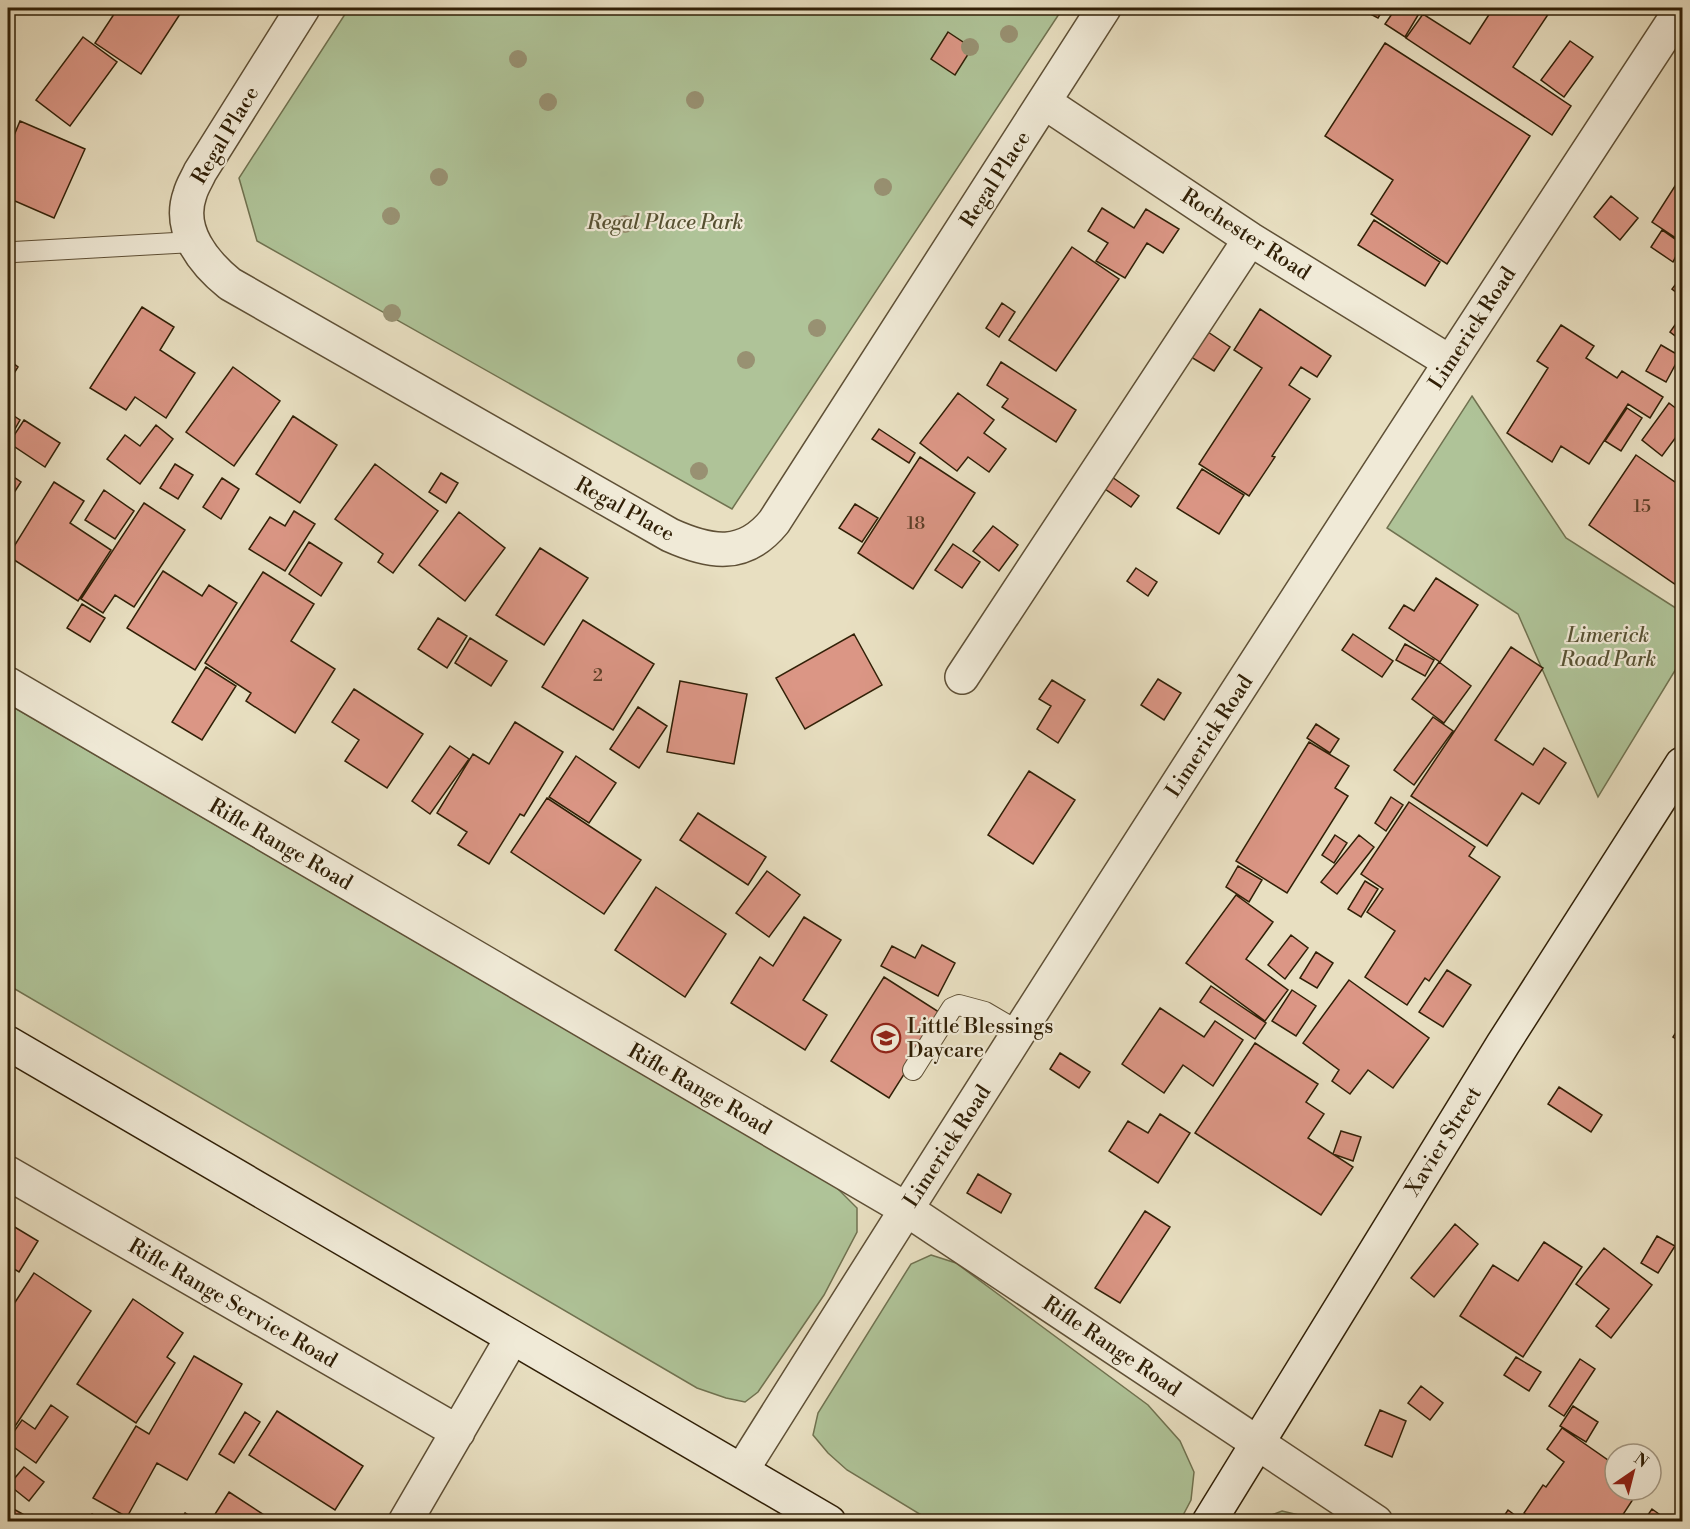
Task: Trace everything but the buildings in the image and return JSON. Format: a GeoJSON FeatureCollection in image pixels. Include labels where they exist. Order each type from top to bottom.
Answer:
{"type":"FeatureCollection","features":[{"type":"Feature","properties":{"kind":"street","name":"Regal Place"},"geometry":{"type":"LineString","coordinates":[[303,8],[200,172],[189,195],[187,214],[193,242],[201,256],[230,284],[670,536],[689,544],[714,550],[734,549],[757,539],[774,522],[1104,8]]}},
{"type":"Feature","properties":{"kind":"street","name":"Limerick Road"},"geometry":{"type":"LineString","coordinates":[[742,1470],[1019,1032],[1450,362],[1682,8]]}},
{"type":"Feature","properties":{"kind":"street","name":"Rochester Road"},"geometry":{"type":"LineString","coordinates":[[1044,102],[1250,238],[1450,362]]}},
{"type":"Feature","properties":{"kind":"street"},"geometry":{"type":"LineString","coordinates":[[962,678],[1250,238]]}},
{"type":"Feature","properties":{"kind":"street","name":"Rifle Range Road"},"geometry":{"type":"LineString","coordinates":[[8,684],[906,1209],[1376,1521]]}},
{"type":"Feature","properties":{"kind":"street","name":"Xavier Street"},"geometry":{"type":"LineString","coordinates":[[1209,1521],[1503,1044],[1683,764]]}},
{"type":"Feature","properties":{"kind":"street"},"geometry":{"type":"LineString","coordinates":[[8,1044],[829,1521]]}},
{"type":"Feature","properties":{"kind":"street","name":"Rifle Range Service Road"},"geometry":{"type":"LineString","coordinates":[[8,1173],[458,1432]]}},
{"type":"Feature","properties":{"kind":"street"},"geometry":{"type":"LineString","coordinates":[[405,1521],[512,1338]]}},
{"type":"Feature","properties":{"kind":"lane"},"geometry":{"type":"LineString","coordinates":[[8,254],[193,242]]}},
{"type":"Feature","properties":{"kind":"lane"},"geometry":{"type":"LineString","coordinates":[[913,1070],[952,1008],[959,1005],[986,1012],[1019,1032]]}},
{"type":"Feature","properties":{"kind":"green space","name":"Regal Place Park"},"geometry":{"type":"Polygon","coordinates":[[[349,8],[1063,8],[732,509],[257,241],[239,178],[349,8]]]}},
{"type":"Feature","properties":{"kind":"green space","name":"Limerick Road Park"},"geometry":{"type":"Polygon","coordinates":[[[1472,396],[1566,538],[1682,612],[1682,659],[1598,797],[1518,614],[1387,528],[1472,396]]]}},
{"type":"Feature","properties":{"kind":"green space"},"geometry":{"type":"Polygon","coordinates":[[[8,704],[836,1187],[857,1208],[857,1232],[824,1295],[758,1392],[745,1402],[697,1388],[8,985],[8,704]]]}},
{"type":"Feature","properties":{"kind":"green space"},"geometry":{"type":"Polygon","coordinates":[[[931,1255],[956,1263],[1148,1405],[1180,1441],[1194,1472],[1191,1500],[1180,1521],[931,1521],[847,1470],[828,1453],[813,1435],[818,1413],[911,1264],[931,1255]]]}},
{"type":"Feature","properties":{"kind":"green space"},"geometry":{"type":"Polygon","coordinates":[[[1282,1511],[1324,1521],[1256,1521],[1282,1511]]]}},
{"type":"Feature","properties":{"kind":"place","name":"Little Blessings Daycare"},"geometry":{"type":"Point","coordinates":[886,1038]}}]}
